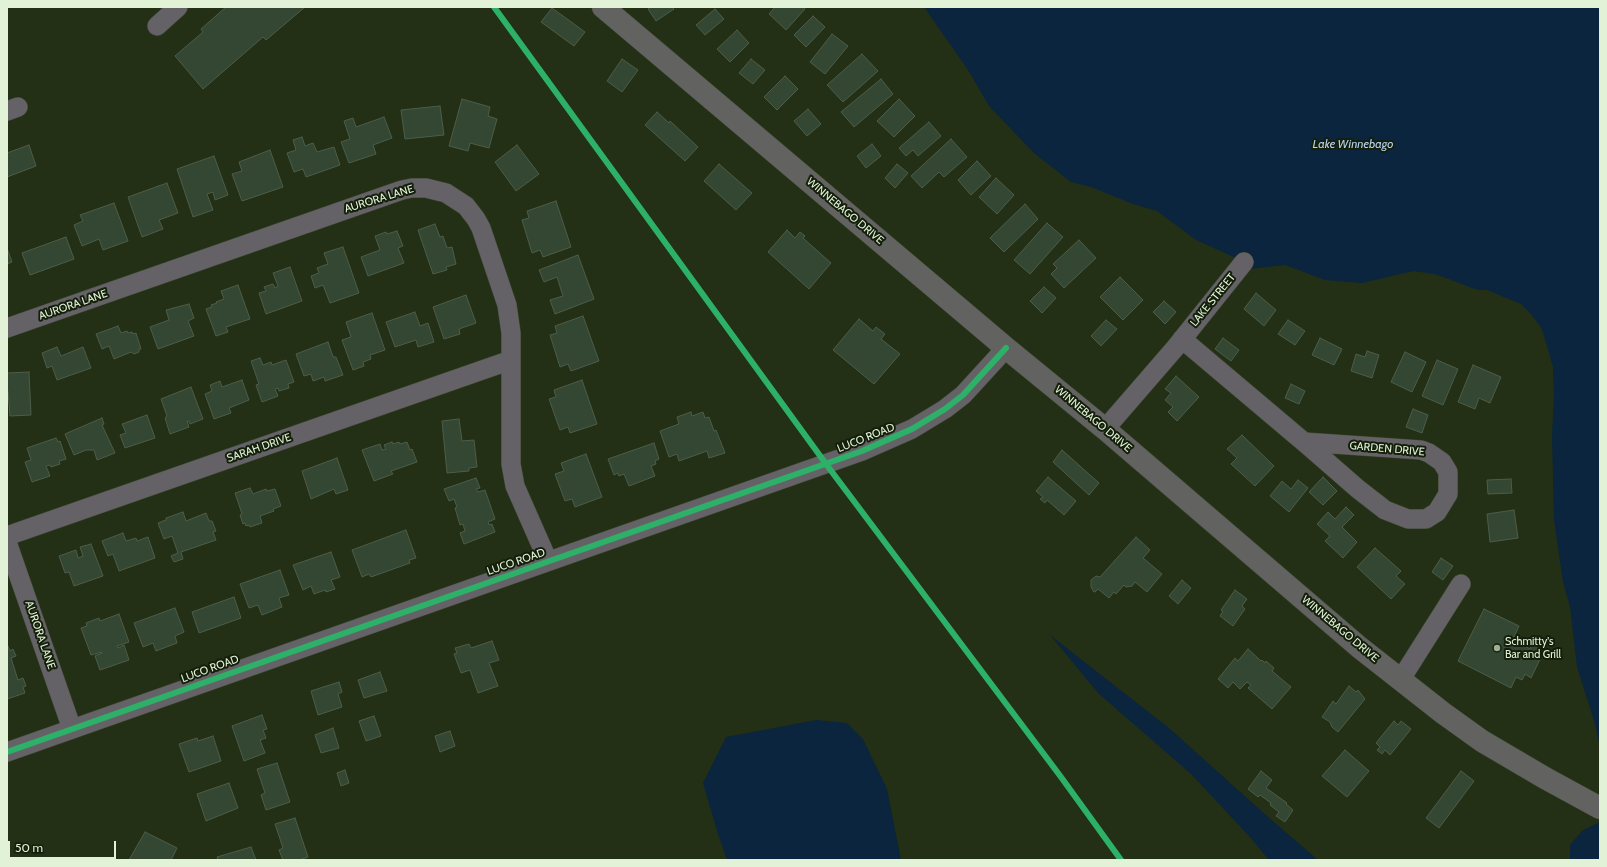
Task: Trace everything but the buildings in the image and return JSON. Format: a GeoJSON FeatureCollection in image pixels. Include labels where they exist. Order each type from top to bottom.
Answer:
{"type":"FeatureCollection","features":[{"type":"Feature","properties":{"kind":"main road","name":"WINNEBAGO DRIVE"},"geometry":{"type":"LineString","coordinates":[[603,7],[1006,348],[1105,429],[1359,647],[1443,713],[1482,741],[1600,808]]}},
{"type":"Feature","properties":{"kind":"street"},"geometry":{"type":"LineString","coordinates":[[157,26],[173,9]]}},
{"type":"Feature","properties":{"kind":"street","name":"AURORA LANE"},"geometry":{"type":"LineString","coordinates":[[7,328],[398,191],[412,188],[439,190],[458,199],[468,208],[480,225],[507,305],[511,332],[510,446],[512,473],[515,486],[548,561]]}},
{"type":"Feature","properties":{"kind":"street","name":"LAKE STREET"},"geometry":{"type":"LineString","coordinates":[[1182,339],[1244,262]]}},
{"type":"Feature","properties":{"kind":"street"},"geometry":{"type":"LineString","coordinates":[[1105,429],[1182,339]]}},
{"type":"Feature","properties":{"kind":"street","name":"GARDEN DRIVE"},"geometry":{"type":"LineString","coordinates":[[1182,339],[1358,489],[1385,510],[1408,519],[1426,519],[1437,512],[1448,494],[1448,472],[1442,462],[1429,453],[1421,450],[1304,442]]}},
{"type":"Feature","properties":{"kind":"street","name":"LUCO ROAD"},"geometry":{"type":"LineString","coordinates":[[7,752],[819,467],[895,437],[941,412],[963,395],[1006,348]]}},
{"type":"Feature","properties":{"kind":"street","name":"SARAH DRIVE"},"geometry":{"type":"LineString","coordinates":[[7,536],[510,360]]}},
{"type":"Feature","properties":{"kind":"street","name":"AURORA LANE"},"geometry":{"type":"LineString","coordinates":[[7,542],[72,729]]}},
{"type":"Feature","properties":{"kind":"street"},"geometry":{"type":"LineString","coordinates":[[1401,680],[1461,584]]}},
{"type":"Feature","properties":{"kind":"water","name":"Lake Winnebago"},"geometry":{"type":"Polygon","coordinates":[[[924,7],[1600,7],[1600,746],[1595,724],[1577,667],[1570,607],[1563,582],[1554,520],[1552,435],[1554,397],[1553,367],[1542,329],[1531,314],[1521,304],[1487,290],[1478,290],[1435,274],[1413,271],[1362,283],[1325,280],[1285,265],[1249,269],[1234,257],[1196,240],[1157,211],[1133,204],[1091,187],[1071,182],[1034,153],[989,106],[968,70],[924,7]]]}},
{"type":"Feature","properties":{"kind":"water"},"geometry":{"type":"Polygon","coordinates":[[[1050,635],[1169,728],[1318,860],[1269,860],[1249,836],[1191,774],[1098,693],[1050,635]]]}},
{"type":"Feature","properties":{"kind":"water"},"geometry":{"type":"Polygon","coordinates":[[[816,720],[847,723],[863,739],[887,789],[901,860],[727,860],[703,783],[726,737],[816,720]]]}},
{"type":"Feature","properties":{"kind":"water"},"geometry":{"type":"Polygon","coordinates":[[[1600,822],[1600,860],[1570,860],[1570,845],[1583,830],[1600,822]]]}},
{"type":"Feature","properties":{"kind":"cycle path"},"geometry":{"type":"LineString","coordinates":[[494,7],[826,464],[1061,777],[1121,860]]}},
{"type":"Feature","properties":{"kind":"cycle path"},"geometry":{"type":"LineString","coordinates":[[7,752],[862,451],[912,429],[945,409],[963,395],[1006,348]]}},
{"type":"Feature","properties":{"kind":"place","name":"Schmitty's Bar and Grill"},"geometry":{"type":"Point","coordinates":[1497,648]}}]}
